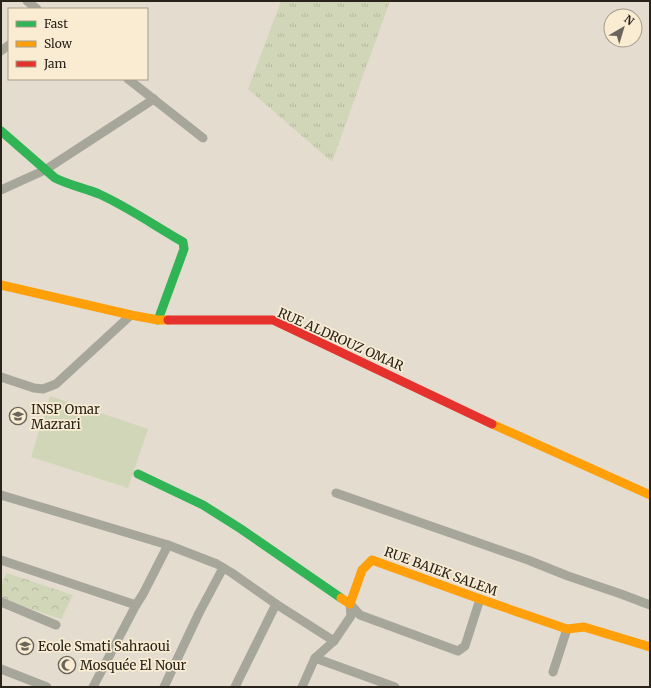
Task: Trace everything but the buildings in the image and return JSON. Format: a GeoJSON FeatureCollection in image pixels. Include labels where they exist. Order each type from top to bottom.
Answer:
{"type":"FeatureCollection","features":[{"type":"Feature","properties":{"kind":"street"},"geometry":{"type":"LineString","coordinates":[[27,1],[36,8]]}},
{"type":"Feature","properties":{"kind":"street"},"geometry":{"type":"LineString","coordinates":[[129,80],[202,138]]}},
{"type":"Feature","properties":{"kind":"street"},"geometry":{"type":"LineString","coordinates":[[1,190],[45,170],[154,99]]}},
{"type":"Feature","properties":{"kind":"street"},"geometry":{"type":"LineString","coordinates":[[1,131],[55,178],[98,194],[121,205],[182,242],[184,248],[158,320]]}},
{"type":"Feature","properties":{"kind":"street","name":"RUE ALDROUZ OMAR"},"geometry":{"type":"LineString","coordinates":[[1,285],[33,294],[158,320],[273,320],[499,427],[650,495]]}},
{"type":"Feature","properties":{"kind":"street"},"geometry":{"type":"LineString","coordinates":[[1,377],[34,388],[43,389],[56,384],[131,315]]}},
{"type":"Feature","properties":{"kind":"street"},"geometry":{"type":"LineString","coordinates":[[138,474],[203,505],[241,529],[350,604],[360,615],[458,651],[465,646],[480,599]]}},
{"type":"Feature","properties":{"kind":"street"},"geometry":{"type":"LineString","coordinates":[[336,493],[528,560],[650,605]]}},
{"type":"Feature","properties":{"kind":"street"},"geometry":{"type":"LineString","coordinates":[[1,494],[168,545],[217,564],[334,641]]}},
{"type":"Feature","properties":{"kind":"street"},"geometry":{"type":"LineString","coordinates":[[93,687],[168,545]]}},
{"type":"Feature","properties":{"kind":"street"},"geometry":{"type":"LineString","coordinates":[[1,560],[136,605]]}},
{"type":"Feature","properties":{"kind":"street","name":"RUE BAIEK SALEM"},"geometry":{"type":"LineString","coordinates":[[350,604],[362,570],[372,560],[567,629],[584,627],[650,647]]}},
{"type":"Feature","properties":{"kind":"street"},"geometry":{"type":"LineString","coordinates":[[164,687],[199,613],[223,568]]}},
{"type":"Feature","properties":{"kind":"street"},"geometry":{"type":"LineString","coordinates":[[1,602],[56,625]]}},
{"type":"Feature","properties":{"kind":"street"},"geometry":{"type":"LineString","coordinates":[[235,687],[276,604]]}},
{"type":"Feature","properties":{"kind":"street"},"geometry":{"type":"LineString","coordinates":[[302,687],[315,658],[334,641],[351,616],[350,604]]}},
{"type":"Feature","properties":{"kind":"street"},"geometry":{"type":"LineString","coordinates":[[553,672],[567,629]]}},
{"type":"Feature","properties":{"kind":"street"},"geometry":{"type":"LineString","coordinates":[[315,658],[395,687]]}},
{"type":"Feature","properties":{"kind":"street"},"geometry":{"type":"LineString","coordinates":[[1,669],[46,687]]}},
{"type":"Feature","properties":{"kind":"green space"},"geometry":{"type":"Polygon","coordinates":[[[281,1],[390,1],[332,162],[248,89],[281,1]]]}},
{"type":"Feature","properties":{"kind":"green space"},"geometry":{"type":"Polygon","coordinates":[[[50,396],[148,429],[128,488],[31,457],[50,396]]]}},
{"type":"Feature","properties":{"kind":"green space"},"geometry":{"type":"Polygon","coordinates":[[[7,573],[73,595],[61,619],[1,599],[1,585],[7,573]]]}},
{"type":"Feature","properties":{"kind":"traffic: fast"},"geometry":{"type":"LineString","coordinates":[[1,131],[55,178],[110,199],[183,242],[184,249],[158,320]]}},
{"type":"Feature","properties":{"kind":"traffic: fast"},"geometry":{"type":"LineString","coordinates":[[138,474],[203,505],[241,529],[341,598]]}},
{"type":"Feature","properties":{"kind":"traffic: slow"},"geometry":{"type":"LineString","coordinates":[[1,285],[131,315],[158,320],[168,320]]}},
{"type":"Feature","properties":{"kind":"traffic: slow"},"geometry":{"type":"LineString","coordinates":[[492,424],[650,495]]}},
{"type":"Feature","properties":{"kind":"traffic: slow"},"geometry":{"type":"LineString","coordinates":[[341,598],[350,604],[362,570],[372,560],[567,629],[584,627],[650,647]]}},
{"type":"Feature","properties":{"kind":"traffic: jam"},"geometry":{"type":"LineString","coordinates":[[168,320],[273,320],[492,424]]}},
{"type":"Feature","properties":{"kind":"place","name":"INSP Omar Mazrari"},"geometry":{"type":"Point","coordinates":[18,416]}},
{"type":"Feature","properties":{"kind":"place","name":"Ecole Smati Sahraoui"},"geometry":{"type":"Point","coordinates":[25,646]}},
{"type":"Feature","properties":{"kind":"place","name":"Mosquée El Nour"},"geometry":{"type":"Point","coordinates":[67,665]}}]}
